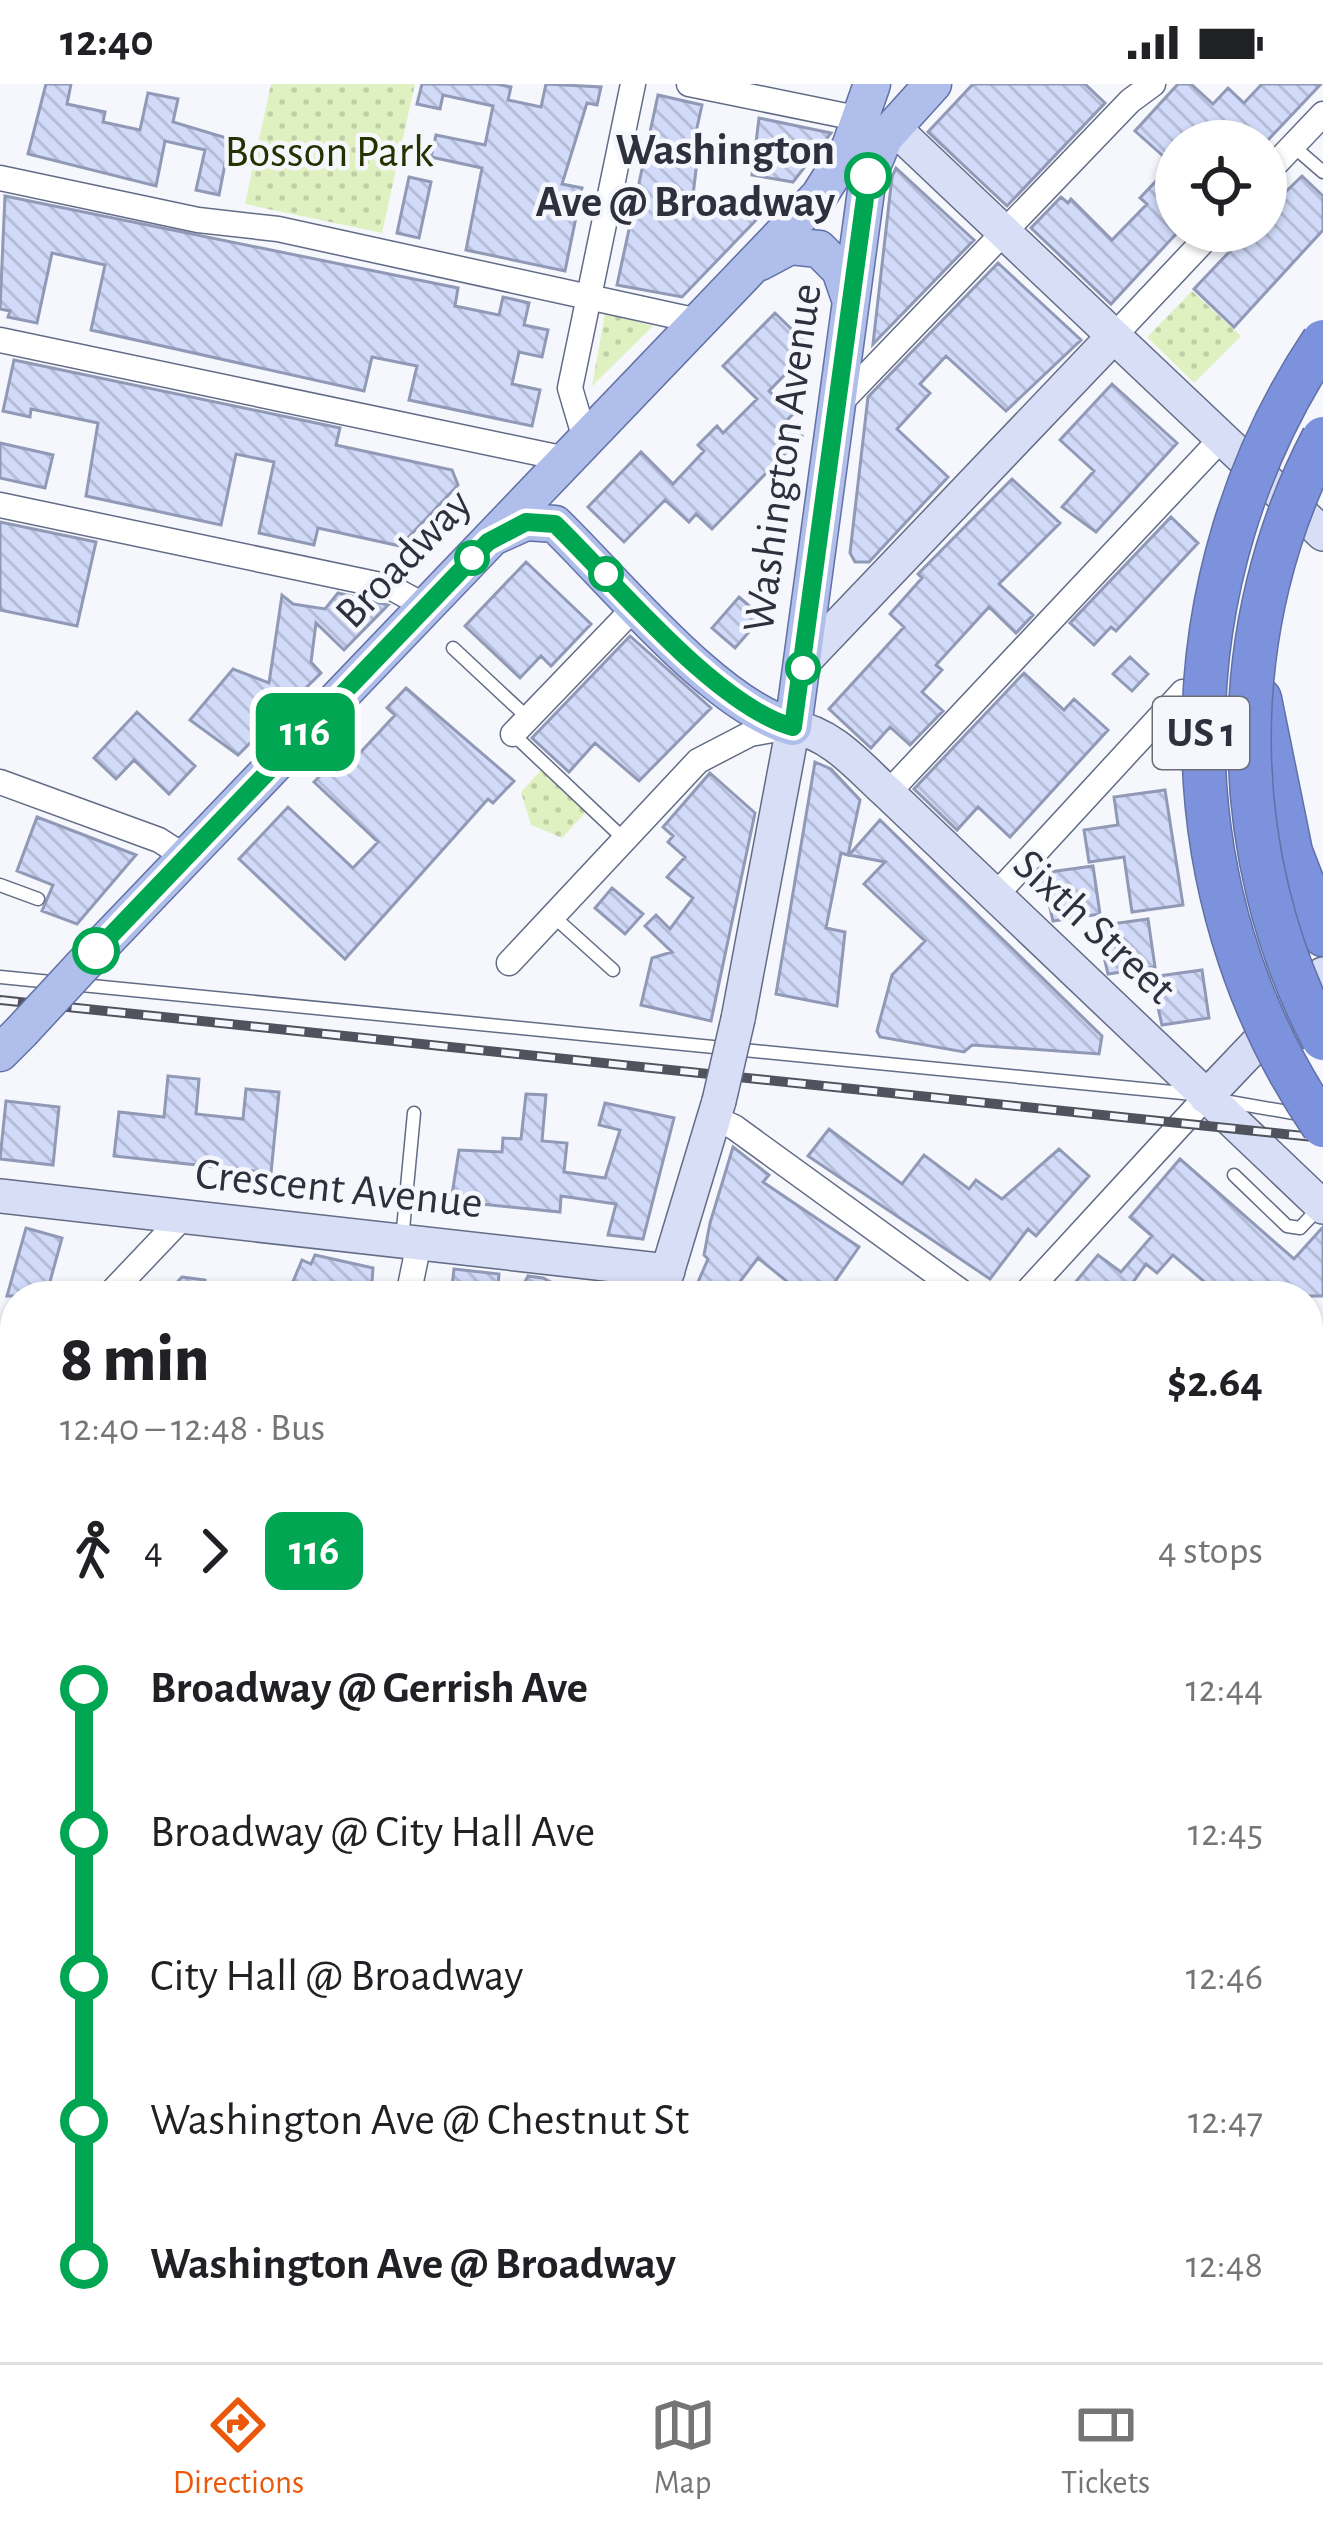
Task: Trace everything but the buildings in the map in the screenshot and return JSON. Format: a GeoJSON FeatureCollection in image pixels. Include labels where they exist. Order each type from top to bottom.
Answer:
{"type":"FeatureCollection","features":[{"type":"Feature","properties":{"kind":"highway","name":"US 1"},"geometry":{"type":"LineString","coordinates":[[1323,341],[1276,421],[1239,509],[1210,628],[1201,724],[1208,823],[1230,928],[1271,1036],[1323,1122]]}},
{"type":"Feature","properties":{"kind":"highway","name":"US 1"},"geometry":{"type":"LineString","coordinates":[[1323,438],[1286,522],[1253,668],[1249,766],[1255,841],[1284,950],[1323,1039]]}},
{"type":"Feature","properties":{"kind":"highway"},"geometry":{"type":"LineString","coordinates":[[1253,668],[1287,837],[1323,935]]}},
{"type":"Feature","properties":{"kind":"main road","name":"Broadway"},"geometry":{"type":"LineString","coordinates":[[10,1042],[828,185],[875,110],[933,84]]}},
{"type":"Feature","properties":{"kind":"main road","name":"Washington Avenue"},"geometry":{"type":"LineString","coordinates":[[793,727],[875,110]]}},
{"type":"Feature","properties":{"kind":"main road"},"geometry":{"type":"LineString","coordinates":[[748,269],[790,246],[819,249],[840,270],[851,309]]}},
{"type":"Feature","properties":{"kind":"main road"},"geometry":{"type":"LineString","coordinates":[[555,524],[555,491],[575,449]]}},
{"type":"Feature","properties":{"kind":"main road"},"geometry":{"type":"LineString","coordinates":[[488,542],[526,522],[555,524],[742,704],[793,727]]}},
{"type":"Feature","properties":{"kind":"street"},"geometry":{"type":"LineString","coordinates":[[0,340],[575,449],[570,388],[633,84]]}},
{"type":"Feature","properties":{"kind":"street"},"geometry":{"type":"LineString","coordinates":[[689,84],[875,110],[1323,534]]}},
{"type":"Feature","properties":{"kind":"street"},"geometry":{"type":"LineString","coordinates":[[839,404],[1130,101],[1153,84]]}},
{"type":"Feature","properties":{"kind":"street"},"geometry":{"type":"LineString","coordinates":[[1287,152],[1323,114]]}},
{"type":"Feature","properties":{"kind":"street"},"geometry":{"type":"LineString","coordinates":[[0,178],[198,220],[278,229],[698,321]]}},
{"type":"Feature","properties":{"kind":"street"},"geometry":{"type":"LineString","coordinates":[[804,661],[1193,252]]}},
{"type":"Feature","properties":{"kind":"street"},"geometry":{"type":"LineString","coordinates":[[887,794],[1221,440]]}},
{"type":"Feature","properties":{"kind":"street"},"geometry":{"type":"LineString","coordinates":[[0,505],[390,587],[425,606]]}},
{"type":"Feature","properties":{"kind":"street"},"geometry":{"type":"LineString","coordinates":[[520,726],[638,604]]}},
{"type":"Feature","properties":{"kind":"street"},"geometry":{"type":"LineString","coordinates":[[995,896],[1184,692]]}},
{"type":"Feature","properties":{"kind":"street"},"geometry":{"type":"LineString","coordinates":[[509,963],[708,753],[750,734],[793,727]]}},
{"type":"Feature","properties":{"kind":"street","name":"Sixth Street"},"geometry":{"type":"LineString","coordinates":[[793,727],[825,736],[1322,1206]]}},
{"type":"Feature","properties":{"kind":"street","name":"Washington Avenue"},"geometry":{"type":"LineString","coordinates":[[665,1281],[717,1109],[738,1019],[793,727]]}},
{"type":"Feature","properties":{"kind":"street"},"geometry":{"type":"LineString","coordinates":[[0,782],[159,840],[184,856]]}},
{"type":"Feature","properties":{"kind":"street"},"geometry":{"type":"LineString","coordinates":[[1037,1281],[1323,974]]}},
{"type":"Feature","properties":{"kind":"street"},"geometry":{"type":"LineString","coordinates":[[717,1109],[734,1127],[946,1281]]}},
{"type":"Feature","properties":{"kind":"street","name":"Crescent Avenue"},"geometry":{"type":"LineString","coordinates":[[0,1196],[411,1242],[652,1281]]}},
{"type":"Feature","properties":{"kind":"street"},"geometry":{"type":"LineString","coordinates":[[122,1281],[183,1216]]}},
{"type":"Feature","properties":{"kind":"street"},"geometry":{"type":"LineString","coordinates":[[408,1281],[411,1242]]}},
{"type":"Feature","properties":{"kind":"lane"},"geometry":{"type":"LineString","coordinates":[[1293,146],[1323,172]]}},
{"type":"Feature","properties":{"kind":"lane"},"geometry":{"type":"LineString","coordinates":[[453,648],[624,839]]}},
{"type":"Feature","properties":{"kind":"lane"},"geometry":{"type":"LineString","coordinates":[[0,885],[38,899]]}},
{"type":"Feature","properties":{"kind":"lane"},"geometry":{"type":"LineString","coordinates":[[553,916],[613,970]]}},
{"type":"Feature","properties":{"kind":"lane"},"geometry":{"type":"LineString","coordinates":[[0,977],[962,1073],[1079,1080],[1206,1097],[1323,1122]]}},
{"type":"Feature","properties":{"kind":"lane"},"geometry":{"type":"LineString","coordinates":[[411,1242],[414,1113]]}},
{"type":"Feature","properties":{"kind":"lane"},"geometry":{"type":"LineString","coordinates":[[1234,1175],[1286,1226],[1300,1228],[1322,1206]]}},
{"type":"Feature","properties":{"kind":"green space","name":"Bosson Park"},"geometry":{"type":"Polygon","coordinates":[[[271,84],[415,84],[382,233],[245,204],[271,84]]]}},
{"type":"Feature","properties":{"kind":"green space"},"geometry":{"type":"Polygon","coordinates":[[[1192,291],[1241,336],[1194,383],[1147,337],[1192,291]]]}},
{"type":"Feature","properties":{"kind":"green space"},"geometry":{"type":"Polygon","coordinates":[[[605,313],[653,326],[592,386],[605,313]]]}},
{"type":"Feature","properties":{"kind":"green space"},"geometry":{"type":"Polygon","coordinates":[[[541,770],[586,812],[562,838],[531,825],[521,792],[541,770]]]}},
{"type":"Feature","properties":{"kind":"railway"},"geometry":{"type":"LineString","coordinates":[[0,1000],[1323,1138]]}},
{"type":"Feature","properties":{"kind":"bus line","name":"116"},"geometry":{"type":"LineString","coordinates":[[96,951],[488,542],[526,522],[555,524],[731,696],[756,713],[793,727],[814,601],[868,176]]}},
{"type":"Feature","properties":{"kind":"place","name":"Washington Ave @ Broadway"},"geometry":{"type":"Point","coordinates":[868,176]}}]}
